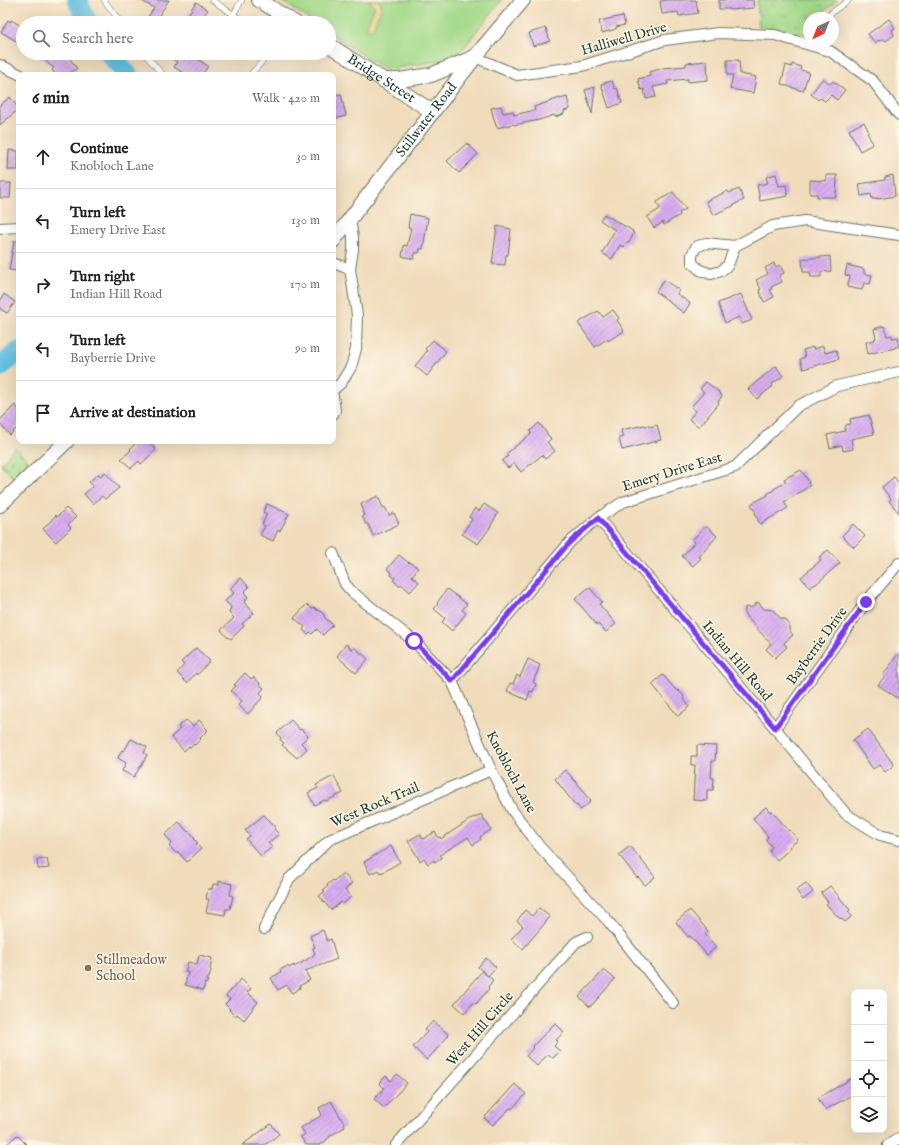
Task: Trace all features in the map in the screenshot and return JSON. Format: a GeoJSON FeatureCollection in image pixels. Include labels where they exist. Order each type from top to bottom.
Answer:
{"type":"FeatureCollection","features":[{"type":"Feature","properties":{"kind":"main road"},"geometry":{"type":"LineString","coordinates":[[259,0],[284,16]]}},
{"type":"Feature","properties":{"kind":"main road","name":"Stillwater Road"},"geometry":{"type":"LineString","coordinates":[[336,237],[475,57],[523,0]]}},
{"type":"Feature","properties":{"kind":"main road","name":"Bridge Street"},"geometry":{"type":"LineString","coordinates":[[336,50],[434,112]]}},
{"type":"Feature","properties":{"kind":"main road"},"geometry":{"type":"LineString","coordinates":[[383,80],[399,80],[431,75],[475,57]]}},
{"type":"Feature","properties":{"kind":"main road"},"geometry":{"type":"LineString","coordinates":[[0,504],[64,444]]}},
{"type":"Feature","properties":{"kind":"street","name":"Halliwell Drive"},"geometry":{"type":"LineString","coordinates":[[475,57],[517,75],[582,66],[665,40],[718,33],[775,35],[803,42]]}},
{"type":"Feature","properties":{"kind":"street","name":"Halliwell Drive"},"geometry":{"type":"LineString","coordinates":[[822,48],[830,51],[873,81],[899,115]]}},
{"type":"Feature","properties":{"kind":"street"},"geometry":{"type":"LineString","coordinates":[[0,65],[16,73]]}},
{"type":"Feature","properties":{"kind":"street"},"geometry":{"type":"LineString","coordinates":[[336,387],[341,383],[351,367],[356,349],[357,315],[350,269],[353,250],[353,237],[350,220]]}},
{"type":"Feature","properties":{"kind":"street"},"geometry":{"type":"LineString","coordinates":[[735,246],[773,226],[805,221],[899,235]]}},
{"type":"Feature","properties":{"kind":"street"},"geometry":{"type":"LineString","coordinates":[[0,228],[16,227]]}},
{"type":"Feature","properties":{"kind":"street"},"geometry":{"type":"LineString","coordinates":[[336,264],[350,269]]}},
{"type":"Feature","properties":{"kind":"street","name":"Emery Drive East"},"geometry":{"type":"LineString","coordinates":[[452,681],[570,542],[598,518],[623,502],[735,467],[798,406],[837,386],[899,372]]}},
{"type":"Feature","properties":{"kind":"street","name":"Indian Hill Road"},"geometry":{"type":"LineString","coordinates":[[598,518],[846,814],[880,835],[899,840]]}},
{"type":"Feature","properties":{"kind":"street","name":"Knobloch Lane"},"geometry":{"type":"LineString","coordinates":[[333,553],[345,584],[352,592],[414,641],[452,681],[491,770],[512,810],[540,847],[608,921],[673,1003]]}},
{"type":"Feature","properties":{"kind":"street","name":"Bayberrie Drive"},"geometry":{"type":"LineString","coordinates":[[775,728],[866,602],[899,563]]}},
{"type":"Feature","properties":{"kind":"street","name":"West Rock Trail"},"geometry":{"type":"LineString","coordinates":[[264,929],[289,879],[329,840],[491,770]]}},
{"type":"Feature","properties":{"kind":"street","name":"West Hill Circle"},"geometry":{"type":"LineString","coordinates":[[396,1145],[576,942],[587,937]]}},
{"type":"Feature","properties":{"kind":"street"},"geometry":{"type":"LineString","coordinates":[[888,1145],[899,1138]]}},
{"type":"Feature","properties":{"kind":"lane"},"geometry":{"type":"LineString","coordinates":[[104,0],[117,16]]}},
{"type":"Feature","properties":{"kind":"lane"},"geometry":{"type":"LineString","coordinates":[[212,0],[236,16]]}},
{"type":"Feature","properties":{"kind":"lane"},"geometry":{"type":"LineString","coordinates":[[233,14],[242,0]]}},
{"type":"Feature","properties":{"kind":"lane"},"geometry":{"type":"LineString","coordinates":[[832,12],[849,0]]}},
{"type":"Feature","properties":{"kind":"lane"},"geometry":{"type":"LineString","coordinates":[[150,60],[160,72]]}},
{"type":"Feature","properties":{"kind":"lane"},"geometry":{"type":"LineString","coordinates":[[253,72],[264,60]]}},
{"type":"Feature","properties":{"kind":"green space"},"geometry":{"type":"Polygon","coordinates":[[[280,0],[502,0],[455,58],[386,70],[336,38],[336,16],[304,16],[280,0]]]}},
{"type":"Feature","properties":{"kind":"green space"},"geometry":{"type":"Polygon","coordinates":[[[757,0],[838,0],[823,12],[803,12],[803,34],[759,27],[757,0]]]}},
{"type":"Feature","properties":{"kind":"green space"},"geometry":{"type":"Polygon","coordinates":[[[15,447],[30,462],[14,479],[1,464],[15,447]]]}},
{"type":"Feature","properties":{"kind":"sand"},"geometry":{"type":"Polygon","coordinates":[[[369,0],[379,0],[381,4],[381,9],[374,26],[370,30],[367,25],[375,7],[369,0]]]}},
{"type":"Feature","properties":{"kind":"building"},"geometry":{"type":"Polygon","coordinates":[[[140,0],[169,0],[159,16],[149,16],[154,8],[140,0]]]}},
{"type":"Feature","properties":{"kind":"building"},"geometry":{"type":"Polygon","coordinates":[[[696,0],[698,13],[679,16],[678,12],[662,14],[660,1],[696,0]]]}},
{"type":"Feature","properties":{"kind":"building"},"geometry":{"type":"Polygon","coordinates":[[[719,0],[753,0],[754,8],[730,10],[719,9],[719,0]]]}},
{"type":"Feature","properties":{"kind":"building"},"geometry":{"type":"Polygon","coordinates":[[[196,2],[208,10],[204,15],[206,16],[187,16],[196,2]]]}},
{"type":"Feature","properties":{"kind":"building"},"geometry":{"type":"Polygon","coordinates":[[[623,16],[625,25],[602,33],[599,21],[623,16]]]}},
{"type":"Feature","properties":{"kind":"building"},"geometry":{"type":"Polygon","coordinates":[[[889,19],[895,28],[892,30],[894,35],[886,41],[884,39],[875,43],[868,34],[889,19]]]}},
{"type":"Feature","properties":{"kind":"building"},"geometry":{"type":"Polygon","coordinates":[[[8,20],[16,23],[16,41],[1,32],[8,20]]]}},
{"type":"Feature","properties":{"kind":"building"},"geometry":{"type":"Polygon","coordinates":[[[546,28],[550,41],[533,46],[529,33],[546,28]]]}},
{"type":"Feature","properties":{"kind":"building"},"geometry":{"type":"Polygon","coordinates":[[[44,60],[71,60],[77,68],[72,72],[54,72],[52,70],[54,68],[44,60]]]}},
{"type":"Feature","properties":{"kind":"building"},"geometry":{"type":"Polygon","coordinates":[[[174,60],[199,60],[208,66],[204,72],[182,72],[174,67],[177,62],[174,60]]]}},
{"type":"Feature","properties":{"kind":"building"},"geometry":{"type":"Polygon","coordinates":[[[727,60],[739,60],[740,74],[756,77],[753,93],[730,89],[733,75],[727,75],[727,60]]]}},
{"type":"Feature","properties":{"kind":"building"},"geometry":{"type":"Polygon","coordinates":[[[707,61],[708,80],[688,82],[688,79],[667,81],[668,84],[653,87],[656,97],[646,99],[644,89],[641,90],[638,79],[650,76],[649,72],[663,68],[686,66],[686,63],[707,61]]]}},
{"type":"Feature","properties":{"kind":"building"},"geometry":{"type":"Polygon","coordinates":[[[792,64],[801,67],[800,70],[809,72],[803,91],[781,84],[786,65],[792,67],[792,64]]]}},
{"type":"Feature","properties":{"kind":"building"},"geometry":{"type":"Polygon","coordinates":[[[823,78],[830,84],[833,81],[845,90],[837,100],[831,95],[825,101],[820,98],[818,100],[811,94],[823,78]]]}},
{"type":"Feature","properties":{"kind":"building"},"geometry":{"type":"Polygon","coordinates":[[[612,81],[615,89],[617,88],[622,103],[609,108],[601,84],[612,81]]]}},
{"type":"Feature","properties":{"kind":"building"},"geometry":{"type":"Polygon","coordinates":[[[595,87],[592,114],[585,90],[595,87]]]}},
{"type":"Feature","properties":{"kind":"building"},"geometry":{"type":"Polygon","coordinates":[[[341,94],[346,116],[336,118],[336,95],[341,94]]]}},
{"type":"Feature","properties":{"kind":"building"},"geometry":{"type":"Polygon","coordinates":[[[10,97],[16,105],[16,112],[0,125],[0,105],[10,97]]]}},
{"type":"Feature","properties":{"kind":"building"},"geometry":{"type":"Polygon","coordinates":[[[567,97],[570,109],[564,111],[564,114],[497,128],[491,108],[501,106],[503,113],[513,111],[514,115],[535,110],[534,107],[567,97]]]}},
{"type":"Feature","properties":{"kind":"building"},"geometry":{"type":"Polygon","coordinates":[[[864,122],[869,132],[867,133],[873,144],[860,151],[849,130],[864,122]]]}},
{"type":"Feature","properties":{"kind":"building"},"geometry":{"type":"Polygon","coordinates":[[[467,143],[478,154],[459,173],[447,161],[467,143]]]}},
{"type":"Feature","properties":{"kind":"building"},"geometry":{"type":"Polygon","coordinates":[[[9,150],[16,151],[16,170],[8,170],[9,150]]]}},
{"type":"Feature","properties":{"kind":"building"},"geometry":{"type":"Polygon","coordinates":[[[776,174],[779,186],[786,185],[788,196],[760,201],[757,185],[768,183],[766,177],[776,174]]]}},
{"type":"Feature","properties":{"kind":"building"},"geometry":{"type":"Polygon","coordinates":[[[826,175],[837,175],[836,197],[817,197],[817,194],[810,194],[810,180],[826,181],[826,175]]]}},
{"type":"Feature","properties":{"kind":"building"},"geometry":{"type":"Polygon","coordinates":[[[893,175],[895,196],[872,199],[871,194],[861,196],[859,184],[885,180],[885,177],[893,175]]]}},
{"type":"Feature","properties":{"kind":"building"},"geometry":{"type":"Polygon","coordinates":[[[0,183],[11,183],[10,198],[0,198],[0,183]]]}},
{"type":"Feature","properties":{"kind":"building"},"geometry":{"type":"Polygon","coordinates":[[[739,189],[744,200],[713,215],[706,201],[728,191],[729,193],[739,189]]]}},
{"type":"Feature","properties":{"kind":"building"},"geometry":{"type":"Polygon","coordinates":[[[673,192],[686,209],[679,213],[680,215],[664,225],[663,222],[654,228],[647,217],[660,209],[657,202],[673,192]]]}},
{"type":"Feature","properties":{"kind":"building"},"geometry":{"type":"Polygon","coordinates":[[[410,214],[428,218],[423,249],[420,249],[419,253],[415,253],[414,259],[402,256],[404,245],[407,246],[411,228],[408,228],[410,214]]]}},
{"type":"Feature","properties":{"kind":"building"},"geometry":{"type":"Polygon","coordinates":[[[604,214],[634,233],[629,243],[627,242],[624,247],[620,245],[612,259],[602,253],[615,230],[600,220],[604,214]]]}},
{"type":"Feature","properties":{"kind":"building"},"geometry":{"type":"Polygon","coordinates":[[[497,226],[511,229],[508,255],[506,255],[505,265],[492,264],[497,226]]]}},
{"type":"Feature","properties":{"kind":"building"},"geometry":{"type":"Polygon","coordinates":[[[14,241],[16,241],[16,271],[9,270],[14,241]]]}},
{"type":"Feature","properties":{"kind":"building"},"geometry":{"type":"Polygon","coordinates":[[[830,256],[831,271],[821,272],[821,277],[811,277],[810,272],[803,272],[802,259],[830,256]]]}},
{"type":"Feature","properties":{"kind":"building"},"geometry":{"type":"Polygon","coordinates":[[[774,263],[775,267],[780,265],[784,273],[779,276],[782,282],[771,287],[772,289],[770,290],[774,297],[764,302],[759,290],[761,289],[756,280],[768,274],[765,268],[774,263]]]}},
{"type":"Feature","properties":{"kind":"building"},"geometry":{"type":"Polygon","coordinates":[[[847,265],[864,269],[864,274],[872,275],[870,284],[864,283],[862,290],[847,287],[850,276],[845,275],[847,265]]]}},
{"type":"Feature","properties":{"kind":"building"},"geometry":{"type":"Polygon","coordinates":[[[664,280],[679,290],[677,294],[690,303],[684,313],[656,292],[664,280]]]}},
{"type":"Feature","properties":{"kind":"building"},"geometry":{"type":"Polygon","coordinates":[[[4,294],[15,302],[7,313],[0,309],[0,301],[4,294]]]}},
{"type":"Feature","properties":{"kind":"building"},"geometry":{"type":"Polygon","coordinates":[[[741,294],[752,320],[742,324],[739,317],[725,323],[718,303],[741,294]]]}},
{"type":"Feature","properties":{"kind":"building"},"geometry":{"type":"Polygon","coordinates":[[[613,310],[619,318],[617,320],[624,331],[608,341],[607,339],[595,347],[578,323],[598,311],[603,317],[613,310]]]}},
{"type":"Feature","properties":{"kind":"building"},"geometry":{"type":"Polygon","coordinates":[[[884,326],[887,336],[892,335],[892,338],[898,337],[899,346],[868,354],[866,342],[875,340],[874,329],[884,326]]]}},
{"type":"Feature","properties":{"kind":"building"},"geometry":{"type":"Polygon","coordinates":[[[433,340],[446,351],[427,376],[415,366],[427,351],[425,349],[433,340]]]}},
{"type":"Feature","properties":{"kind":"building"},"geometry":{"type":"Polygon","coordinates":[[[823,346],[825,353],[836,350],[839,359],[803,369],[800,359],[805,357],[803,350],[823,346]]]}},
{"type":"Feature","properties":{"kind":"building"},"geometry":{"type":"Polygon","coordinates":[[[776,366],[783,376],[772,384],[773,386],[757,399],[748,389],[776,366]]]}},
{"type":"Feature","properties":{"kind":"building"},"geometry":{"type":"Polygon","coordinates":[[[706,382],[722,396],[718,402],[719,403],[699,427],[689,419],[696,411],[691,407],[704,392],[700,389],[706,382]]]}},
{"type":"Feature","properties":{"kind":"building"},"geometry":{"type":"Polygon","coordinates":[[[15,405],[16,429],[10,435],[0,424],[0,420],[15,405]]]}},
{"type":"Feature","properties":{"kind":"building"},"geometry":{"type":"Polygon","coordinates":[[[869,415],[874,434],[851,439],[853,449],[843,451],[842,445],[830,448],[827,435],[845,431],[846,425],[851,424],[850,419],[869,415]]]}},
{"type":"Feature","properties":{"kind":"building"},"geometry":{"type":"Polygon","coordinates":[[[539,423],[551,439],[547,442],[555,451],[545,459],[542,455],[521,472],[514,463],[508,468],[502,461],[508,456],[506,454],[531,434],[530,431],[539,423]]]}},
{"type":"Feature","properties":{"kind":"building"},"geometry":{"type":"Polygon","coordinates":[[[648,425],[649,427],[657,425],[661,440],[622,450],[619,438],[623,437],[621,430],[648,425]]]}},
{"type":"Feature","properties":{"kind":"building"},"geometry":{"type":"Polygon","coordinates":[[[135,444],[151,444],[156,450],[141,464],[139,461],[131,468],[121,459],[131,450],[130,449],[135,444]]]}},
{"type":"Feature","properties":{"kind":"building"},"geometry":{"type":"Polygon","coordinates":[[[801,470],[810,486],[784,502],[788,508],[760,524],[751,504],[768,495],[767,494],[786,482],[784,479],[801,470]]]}},
{"type":"Feature","properties":{"kind":"building"},"geometry":{"type":"Polygon","coordinates":[[[105,472],[119,488],[105,499],[102,496],[93,504],[84,494],[93,486],[89,482],[98,474],[101,476],[105,472]]]}},
{"type":"Feature","properties":{"kind":"building"},"geometry":{"type":"Polygon","coordinates":[[[894,477],[899,483],[899,513],[889,501],[891,499],[882,487],[894,477]]]}},
{"type":"Feature","properties":{"kind":"building"},"geometry":{"type":"Polygon","coordinates":[[[378,496],[383,508],[385,507],[389,515],[394,513],[399,524],[373,536],[368,524],[366,524],[362,516],[364,516],[361,504],[378,496]]]}},
{"type":"Feature","properties":{"kind":"building"},"geometry":{"type":"Polygon","coordinates":[[[267,504],[289,514],[280,531],[278,530],[273,541],[260,535],[265,526],[262,524],[267,514],[263,512],[267,504]]]}},
{"type":"Feature","properties":{"kind":"building"},"geometry":{"type":"Polygon","coordinates":[[[484,504],[498,513],[478,544],[462,534],[472,519],[469,517],[475,508],[479,511],[484,504]]]}},
{"type":"Feature","properties":{"kind":"building"},"geometry":{"type":"Polygon","coordinates":[[[66,508],[76,517],[68,525],[71,528],[56,542],[43,529],[56,515],[57,517],[66,508]]]}},
{"type":"Feature","properties":{"kind":"building"},"geometry":{"type":"Polygon","coordinates":[[[853,524],[865,536],[854,547],[842,536],[853,524]]]}},
{"type":"Feature","properties":{"kind":"building"},"geometry":{"type":"Polygon","coordinates":[[[706,526],[717,536],[699,557],[701,558],[693,566],[682,556],[695,542],[692,540],[706,526]]]}},
{"type":"Feature","properties":{"kind":"building"},"geometry":{"type":"Polygon","coordinates":[[[828,550],[840,563],[810,588],[801,577],[821,560],[819,557],[828,550]]]}},
{"type":"Feature","properties":{"kind":"building"},"geometry":{"type":"Polygon","coordinates":[[[399,555],[418,568],[412,576],[419,582],[410,592],[401,584],[399,586],[393,580],[395,578],[387,569],[399,555]]]}},
{"type":"Feature","properties":{"kind":"building"},"geometry":{"type":"Polygon","coordinates":[[[241,578],[249,587],[244,592],[248,597],[244,602],[254,613],[242,624],[244,626],[231,639],[228,638],[221,630],[234,618],[229,613],[231,607],[225,601],[234,593],[230,589],[241,578]]]}},
{"type":"Feature","properties":{"kind":"building"},"geometry":{"type":"Polygon","coordinates":[[[589,587],[602,602],[599,604],[616,624],[606,632],[598,624],[597,625],[575,599],[589,587]]]}},
{"type":"Feature","properties":{"kind":"building"},"geometry":{"type":"Polygon","coordinates":[[[447,589],[467,604],[462,610],[466,613],[452,631],[442,622],[445,618],[434,609],[447,589]]]}},
{"type":"Feature","properties":{"kind":"building"},"geometry":{"type":"Polygon","coordinates":[[[758,602],[764,609],[773,610],[781,619],[785,619],[789,624],[789,630],[793,635],[784,643],[787,647],[775,658],[766,649],[771,644],[745,615],[745,607],[751,608],[758,602]]]}},
{"type":"Feature","properties":{"kind":"building"},"geometry":{"type":"Polygon","coordinates":[[[307,604],[312,609],[314,607],[318,611],[319,610],[333,625],[323,635],[317,629],[312,634],[310,632],[308,634],[303,630],[305,627],[294,618],[307,604]]]}},
{"type":"Feature","properties":{"kind":"building"},"geometry":{"type":"Polygon","coordinates":[[[346,644],[352,650],[354,647],[368,659],[356,673],[337,656],[346,644]]]}},
{"type":"Feature","properties":{"kind":"building"},"geometry":{"type":"Polygon","coordinates":[[[196,648],[210,661],[187,683],[177,673],[184,665],[181,662],[196,648]]]}},
{"type":"Feature","properties":{"kind":"building"},"geometry":{"type":"Polygon","coordinates":[[[899,653],[899,699],[878,685],[885,676],[883,675],[899,653]]]}},
{"type":"Feature","properties":{"kind":"building"},"geometry":{"type":"Polygon","coordinates":[[[528,659],[540,665],[533,682],[536,684],[533,692],[530,691],[527,700],[507,691],[510,683],[513,684],[517,675],[520,677],[528,659]]]}},
{"type":"Feature","properties":{"kind":"building"},"geometry":{"type":"Polygon","coordinates":[[[245,673],[251,679],[253,677],[264,688],[260,693],[263,697],[248,714],[238,705],[242,701],[231,691],[236,686],[234,685],[245,673]]]}},
{"type":"Feature","properties":{"kind":"building"},"geometry":{"type":"Polygon","coordinates":[[[663,675],[677,691],[678,690],[684,696],[683,697],[689,707],[678,716],[652,684],[663,675]]]}},
{"type":"Feature","properties":{"kind":"building"},"geometry":{"type":"Polygon","coordinates":[[[186,720],[193,726],[199,720],[208,730],[195,745],[194,744],[190,748],[189,746],[184,751],[171,737],[180,729],[178,727],[186,720]]]}},
{"type":"Feature","properties":{"kind":"building"},"geometry":{"type":"Polygon","coordinates":[[[291,720],[308,736],[301,743],[307,749],[297,758],[282,745],[284,743],[280,740],[281,738],[277,733],[291,720]]]}},
{"type":"Feature","properties":{"kind":"building"},"geometry":{"type":"Polygon","coordinates":[[[868,729],[894,765],[885,772],[879,765],[873,769],[853,740],[868,729]]]}},
{"type":"Feature","properties":{"kind":"building"},"geometry":{"type":"Polygon","coordinates":[[[131,739],[147,747],[144,753],[147,755],[134,777],[122,771],[126,763],[118,758],[122,750],[124,751],[131,739]]]}},
{"type":"Feature","properties":{"kind":"building"},"geometry":{"type":"Polygon","coordinates":[[[697,745],[716,746],[715,761],[712,761],[711,778],[714,778],[713,790],[707,790],[707,801],[693,800],[695,765],[691,765],[691,756],[697,756],[697,745]]]}},
{"type":"Feature","properties":{"kind":"building"},"geometry":{"type":"Polygon","coordinates":[[[565,770],[591,801],[581,810],[577,805],[576,806],[555,779],[565,770]]]}},
{"type":"Feature","properties":{"kind":"building"},"geometry":{"type":"Polygon","coordinates":[[[334,776],[343,793],[314,805],[308,793],[318,788],[316,785],[334,776]]]}},
{"type":"Feature","properties":{"kind":"building"},"geometry":{"type":"Polygon","coordinates":[[[766,807],[770,812],[772,811],[798,840],[777,860],[769,851],[772,847],[766,840],[768,837],[753,818],[766,807]]]}},
{"type":"Feature","properties":{"kind":"building"},"geometry":{"type":"Polygon","coordinates":[[[481,814],[491,830],[480,837],[481,839],[473,845],[468,837],[440,855],[442,858],[434,862],[434,860],[428,864],[424,858],[420,861],[408,841],[420,834],[423,839],[435,832],[441,839],[469,820],[481,814]]]}},
{"type":"Feature","properties":{"kind":"building"},"geometry":{"type":"Polygon","coordinates":[[[264,815],[276,827],[274,829],[279,834],[268,843],[272,847],[261,856],[246,839],[250,836],[245,830],[264,815]]]}},
{"type":"Feature","properties":{"kind":"building"},"geometry":{"type":"Polygon","coordinates":[[[179,822],[195,838],[194,839],[198,843],[196,844],[201,849],[187,862],[178,852],[176,853],[169,846],[172,843],[165,835],[179,822]]]}},
{"type":"Feature","properties":{"kind":"building"},"geometry":{"type":"Polygon","coordinates":[[[391,846],[400,862],[382,873],[378,870],[370,874],[364,862],[391,846]]]}},
{"type":"Feature","properties":{"kind":"building"},"geometry":{"type":"Polygon","coordinates":[[[630,846],[655,877],[645,885],[638,877],[637,878],[619,855],[630,846]]]}},
{"type":"Feature","properties":{"kind":"building"},"geometry":{"type":"Polygon","coordinates":[[[47,859],[49,868],[38,869],[37,860],[47,859]]]}},
{"type":"Feature","properties":{"kind":"building"},"geometry":{"type":"Polygon","coordinates":[[[343,873],[352,883],[345,890],[351,897],[343,904],[341,902],[331,910],[319,896],[325,891],[323,890],[328,886],[327,885],[343,873]]]}},
{"type":"Feature","properties":{"kind":"building"},"geometry":{"type":"Polygon","coordinates":[[[219,881],[232,884],[230,895],[233,896],[230,909],[226,909],[225,915],[206,912],[209,899],[206,899],[208,889],[212,889],[213,884],[219,885],[219,881]]]}},
{"type":"Feature","properties":{"kind":"building"},"geometry":{"type":"Polygon","coordinates":[[[806,883],[813,892],[803,900],[796,890],[806,883]]]}},
{"type":"Feature","properties":{"kind":"building"},"geometry":{"type":"Polygon","coordinates":[[[830,886],[850,910],[848,912],[852,916],[845,922],[841,918],[840,919],[826,904],[828,902],[821,893],[830,886]]]}},
{"type":"Feature","properties":{"kind":"building"},"geometry":{"type":"Polygon","coordinates":[[[539,908],[550,917],[523,949],[511,939],[523,926],[517,921],[525,910],[532,916],[539,908]]]}},
{"type":"Feature","properties":{"kind":"building"},"geometry":{"type":"Polygon","coordinates":[[[690,910],[708,931],[705,934],[716,947],[707,955],[690,936],[688,937],[676,922],[690,910]]]}},
{"type":"Feature","properties":{"kind":"building"},"geometry":{"type":"Polygon","coordinates":[[[323,930],[327,941],[331,939],[337,959],[305,971],[310,980],[299,986],[300,988],[292,993],[286,985],[278,990],[271,978],[281,972],[280,970],[288,966],[289,968],[294,965],[294,967],[313,956],[315,954],[313,948],[315,947],[310,936],[323,930]]]}},
{"type":"Feature","properties":{"kind":"building"},"geometry":{"type":"Polygon","coordinates":[[[199,955],[212,958],[209,978],[207,983],[205,983],[203,990],[185,985],[188,972],[185,972],[188,962],[197,964],[199,955]]]}},
{"type":"Feature","properties":{"kind":"building"},"geometry":{"type":"Polygon","coordinates":[[[486,958],[496,967],[488,976],[478,967],[486,958]]]}},
{"type":"Feature","properties":{"kind":"building"},"geometry":{"type":"Polygon","coordinates":[[[604,970],[615,979],[590,1007],[579,997],[604,970]]]}},
{"type":"Feature","properties":{"kind":"building"},"geometry":{"type":"Polygon","coordinates":[[[482,971],[493,980],[488,987],[489,989],[476,1004],[474,1002],[464,1013],[454,1004],[482,971]]]}},
{"type":"Feature","properties":{"kind":"building"},"geometry":{"type":"Polygon","coordinates":[[[241,979],[251,989],[247,992],[258,1002],[244,1020],[237,1014],[235,1016],[225,1004],[230,999],[226,996],[241,979]]]}},
{"type":"Feature","properties":{"kind":"building"},"geometry":{"type":"Polygon","coordinates":[[[433,1021],[449,1035],[427,1060],[413,1047],[427,1032],[425,1030],[433,1021]]]}},
{"type":"Feature","properties":{"kind":"building"},"geometry":{"type":"Polygon","coordinates":[[[555,1023],[564,1032],[556,1040],[558,1041],[554,1046],[560,1051],[553,1058],[548,1054],[537,1066],[526,1056],[533,1048],[532,1047],[555,1023]]]}},
{"type":"Feature","properties":{"kind":"building"},"geometry":{"type":"Polygon","coordinates":[[[397,1074],[407,1083],[384,1108],[374,1099],[384,1088],[379,1083],[386,1076],[391,1081],[397,1074]]]}},
{"type":"Feature","properties":{"kind":"building"},"geometry":{"type":"Polygon","coordinates":[[[851,1079],[851,1096],[825,1110],[818,1098],[851,1079]]]}},
{"type":"Feature","properties":{"kind":"building"},"geometry":{"type":"Polygon","coordinates":[[[515,1084],[526,1094],[512,1109],[510,1108],[493,1125],[484,1118],[515,1084]]]}},
{"type":"Feature","properties":{"kind":"building"},"geometry":{"type":"Polygon","coordinates":[[[331,1101],[345,1127],[330,1136],[320,1145],[306,1145],[301,1137],[305,1134],[301,1128],[322,1115],[319,1108],[331,1101]]]}},
{"type":"Feature","properties":{"kind":"building"},"geometry":{"type":"Polygon","coordinates":[[[271,1124],[279,1134],[269,1142],[264,1145],[242,1145],[271,1124]]]}},
{"type":"Feature","properties":{"kind":"building"},"geometry":{"type":"Polygon","coordinates":[[[17,1135],[27,1145],[6,1145],[17,1135]]]}},
{"type":"Feature","properties":{"kind":"waterway"},"geometry":{"type":"LineString","coordinates":[[77,0],[85,16]]}},
{"type":"Feature","properties":{"kind":"waterway"},"geometry":{"type":"LineString","coordinates":[[115,60],[125,72]]}},
{"type":"Feature","properties":{"kind":"waterway"},"geometry":{"type":"LineString","coordinates":[[0,367],[16,354]]}},
{"type":"Feature","properties":{"kind":"place","name":"Stillmeadow School"},"geometry":{"type":"Point","coordinates":[88,968]}},
{"type":"Feature","properties":{"kind":"route"},"geometry":{"type":"LineString","coordinates":[[414,641],[452,681],[570,542],[598,518],[775,728],[866,602]]}}]}
